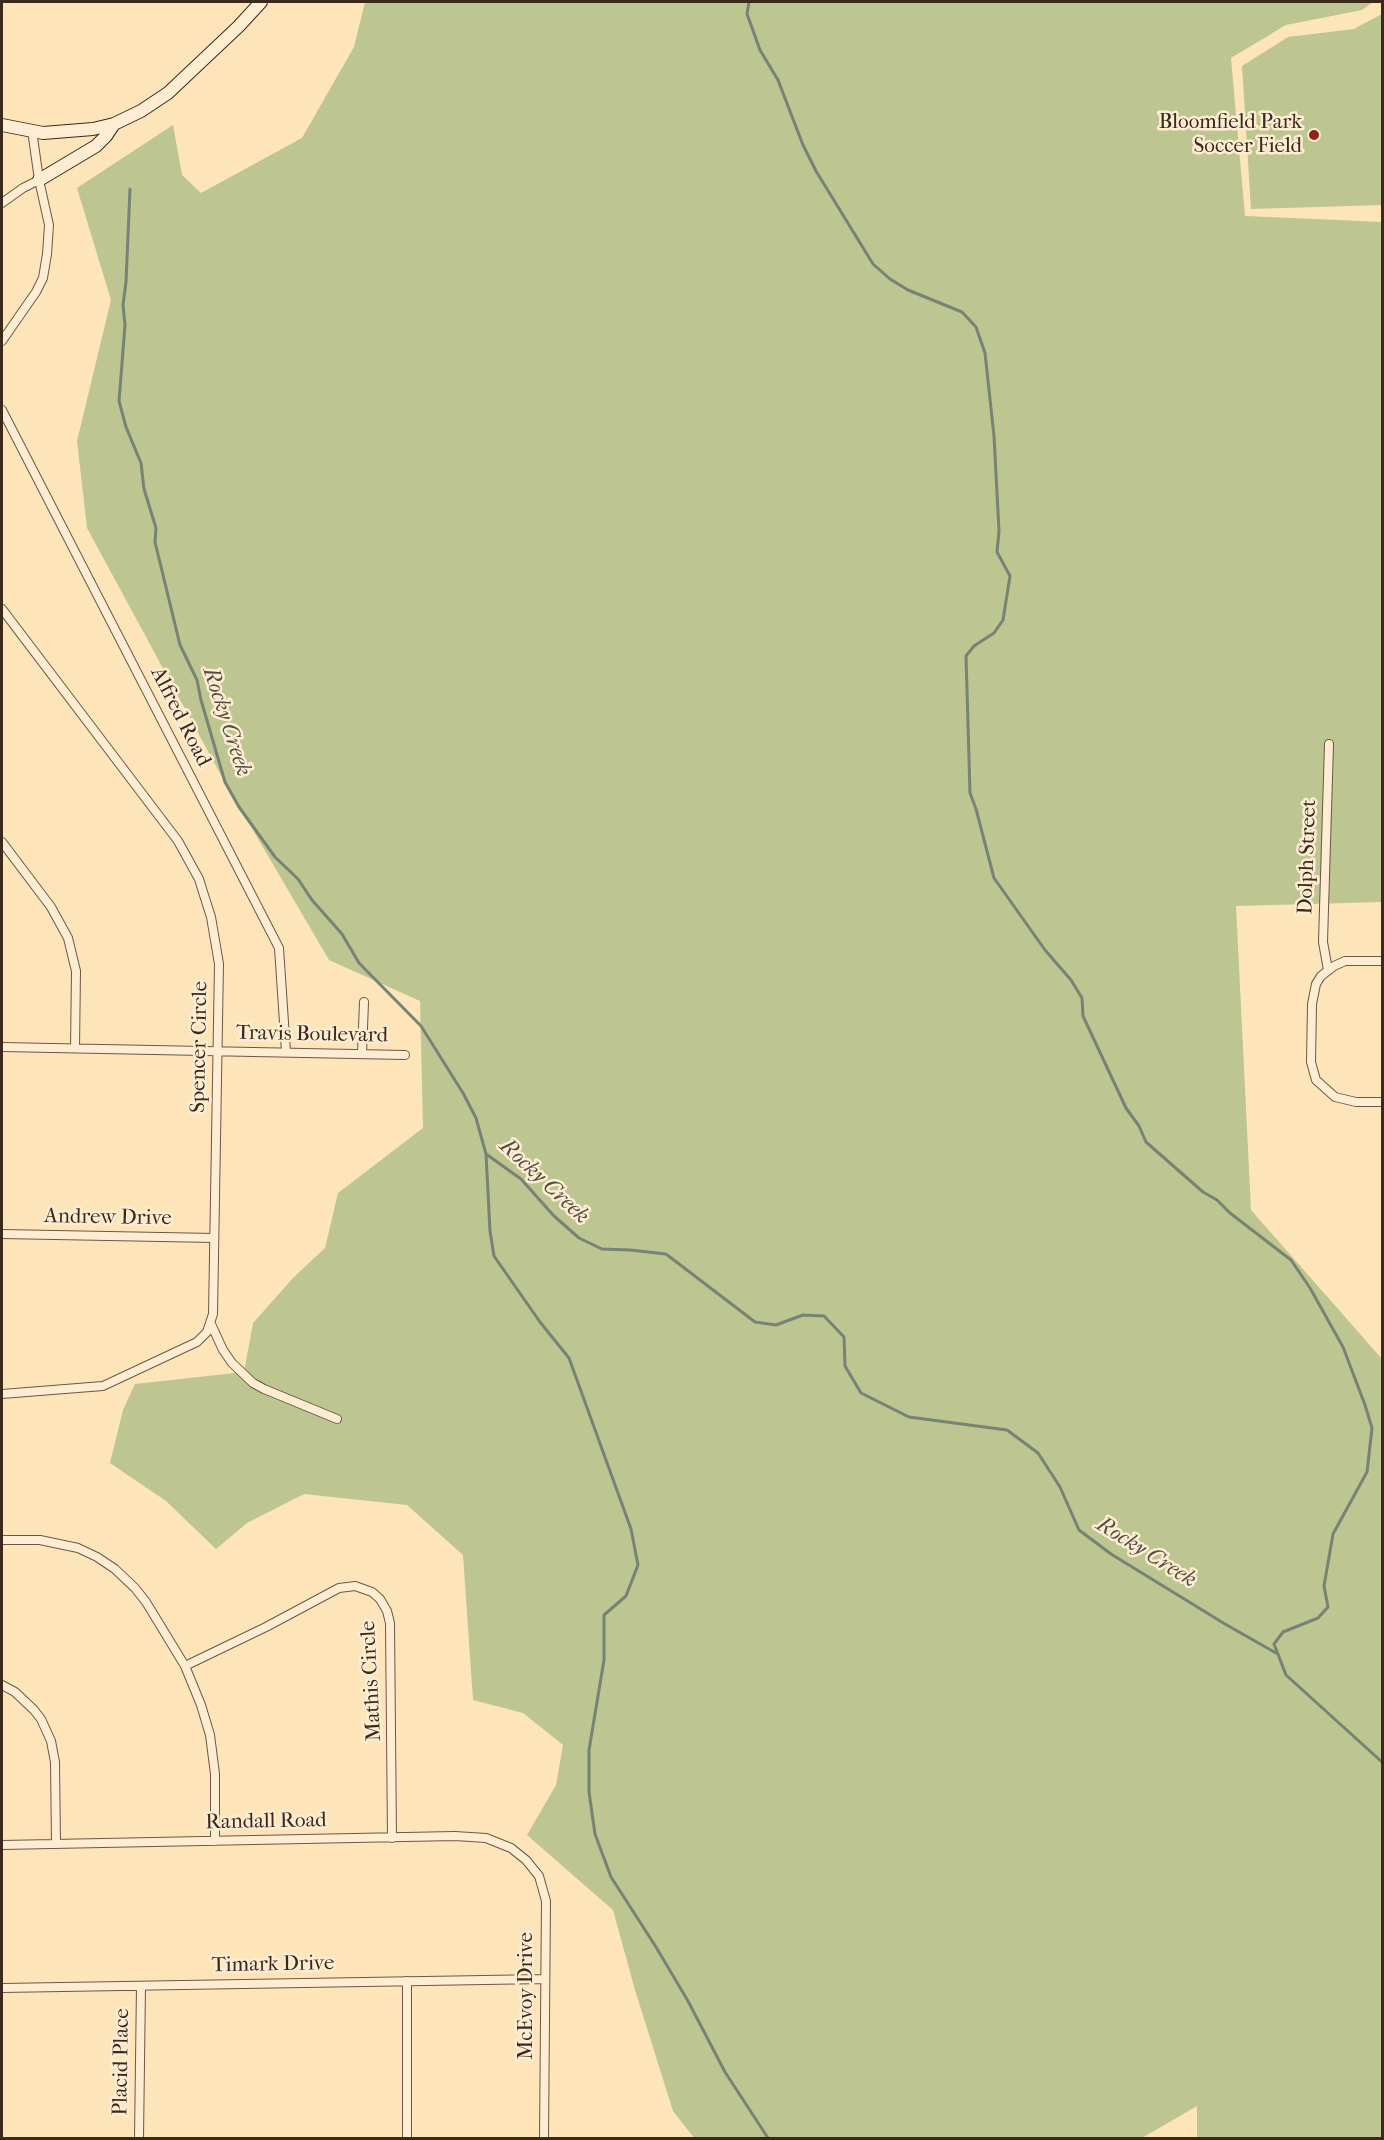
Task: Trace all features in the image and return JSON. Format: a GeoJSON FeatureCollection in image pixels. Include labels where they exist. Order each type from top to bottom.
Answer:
{"type":"FeatureCollection","features":[{"type":"Feature","properties":{"kind":"street"},"geometry":{"type":"LineString","coordinates":[[2,125],[43,133],[68,132],[114,124],[141,111],[168,93],[261,2]]}},
{"type":"Feature","properties":{"kind":"street"},"geometry":{"type":"LineString","coordinates":[[2,203],[23,188],[96,146],[114,124]]}},
{"type":"Feature","properties":{"kind":"street"},"geometry":{"type":"LineString","coordinates":[[2,341],[36,292],[45,270],[49,225],[39,180],[32,130]]}},
{"type":"Feature","properties":{"kind":"street","name":"Alfred Road"},"geometry":{"type":"LineString","coordinates":[[2,410],[279,948],[286,1052]]}},
{"type":"Feature","properties":{"kind":"street","name":"Spencer Circle"},"geometry":{"type":"LineString","coordinates":[[2,609],[178,841],[199,879],[211,917],[219,964],[211,1324]]}},
{"type":"Feature","properties":{"kind":"street","name":"Dolph Street"},"geometry":{"type":"LineString","coordinates":[[1328,970],[1323,942],[1329,744]]}},
{"type":"Feature","properties":{"kind":"street"},"geometry":{"type":"LineString","coordinates":[[2,842],[51,907],[68,938],[76,971],[75,1048]]}},
{"type":"Feature","properties":{"kind":"street"},"geometry":{"type":"LineString","coordinates":[[1383,961],[1345,961],[1328,970],[1316,984],[1312,1004],[1311,1062],[1316,1080],[1327,1091],[1344,1100],[1383,1102]]}},
{"type":"Feature","properties":{"kind":"street"},"geometry":{"type":"LineString","coordinates":[[362,1054],[363,1002]]}},
{"type":"Feature","properties":{"kind":"street","name":"Travis Boulevard"},"geometry":{"type":"LineString","coordinates":[[2,1047],[405,1055]]}},
{"type":"Feature","properties":{"kind":"street","name":"Andrew Drive"},"geometry":{"type":"LineString","coordinates":[[2,1234],[214,1238]]}},
{"type":"Feature","properties":{"kind":"street"},"geometry":{"type":"LineString","coordinates":[[2,1394],[103,1386],[197,1342],[202,1339],[211,1324]]}},
{"type":"Feature","properties":{"kind":"street"},"geometry":{"type":"LineString","coordinates":[[211,1324],[232,1363],[253,1383],[337,1419]]}},
{"type":"Feature","properties":{"kind":"street"},"geometry":{"type":"LineString","coordinates":[[2,1540],[40,1540],[67,1544],[97,1557],[116,1569],[146,1602],[185,1666],[201,1705],[213,1746],[214,1841]]}},
{"type":"Feature","properties":{"kind":"street","name":"Mathis Circle"},"geometry":{"type":"LineString","coordinates":[[185,1666],[339,1588],[355,1586],[372,1592],[380,1599],[387,1611],[390,1623],[392,1838]]}},
{"type":"Feature","properties":{"kind":"street"},"geometry":{"type":"LineString","coordinates":[[2,1685],[15,1692],[34,1710],[41,1719],[51,1741],[55,1762],[56,1844]]}},
{"type":"Feature","properties":{"kind":"street","name":"Randall Road"},"geometry":{"type":"LineString","coordinates":[[2,1845],[455,1836],[486,1838],[511,1848],[525,1860]]}},
{"type":"Feature","properties":{"kind":"street","name":"McEvoy Drive"},"geometry":{"type":"LineString","coordinates":[[525,1860],[538,1876],[546,1901],[544,2139]]}},
{"type":"Feature","properties":{"kind":"street","name":"Timark Drive"},"geometry":{"type":"LineString","coordinates":[[2,1988],[545,1979]]}},
{"type":"Feature","properties":{"kind":"street"},"geometry":{"type":"LineString","coordinates":[[407,1981],[407,2139]]}},
{"type":"Feature","properties":{"kind":"street","name":"Placid Place"},"geometry":{"type":"LineString","coordinates":[[139,2139],[141,1986]]}},
{"type":"Feature","properties":{"kind":"green space"},"geometry":{"type":"Polygon","coordinates":[[[365,2],[1373,2],[1362,10],[1286,25],[1231,58],[1245,216],[1382,222],[1382,902],[1236,906],[1251,1210],[1382,1359],[1382,2138],[1197,2138],[1197,2106],[1142,2138],[694,2138],[673,2111],[635,1990],[613,1910],[527,1835],[556,1785],[563,1745],[523,1713],[473,1700],[463,1555],[407,1505],[304,1494],[247,1523],[216,1549],[166,1501],[110,1463],[123,1410],[135,1384],[244,1372],[253,1323],[294,1277],[325,1248],[338,1193],[423,1128],[420,1001],[329,960],[223,779],[87,528],[77,441],[111,300],[77,188],[173,125],[182,175],[201,193],[302,138],[354,47],[365,2]]]}},
{"type":"Feature","properties":{"kind":"green space","name":"Bloomfield Park Soccer Field"},"geometry":{"type":"Polygon","coordinates":[[[1382,14],[1382,205],[1251,209],[1242,66],[1288,37],[1354,29],[1382,14]]]}},
{"type":"Feature","properties":{"kind":"waterway"},"geometry":{"type":"LineString","coordinates":[[749,2],[747,14],[760,50],[778,80],[803,145],[816,171],[873,264],[890,279],[908,290],[962,312],[976,327],[985,353],[994,436],[999,531],[997,552],[1010,576],[1003,620],[994,633],[974,646],[966,656],[970,793],[994,878],[1082,998],[1083,1016],[1126,1108],[1139,1126],[1146,1142],[1203,1192],[1217,1200],[1230,1213],[1291,1260],[1310,1288],[1343,1347],[1365,1405],[1372,1428],[1367,1472],[1333,1534],[1324,1586],[1328,1607],[1318,1618],[1283,1632],[1274,1644],[1286,1675],[1382,1762]]}},
{"type":"Feature","properties":{"kind":"waterway"},"geometry":{"type":"LineString","coordinates":[[130,189],[123,305],[125,325],[119,401],[126,427],[141,463],[144,489],[156,528],[155,542],[180,645],[197,680],[225,782],[239,807],[275,857],[298,879],[312,900],[342,934],[359,963],[421,1026],[476,1118],[486,1154],[490,1231],[494,1256],[540,1322],[569,1358],[631,1529],[638,1565],[626,1596],[604,1615],[604,1660],[589,1750],[589,1792],[595,1834],[611,1877],[688,2001],[725,2072],[768,2138]]}},
{"type":"Feature","properties":{"kind":"waterway","name":"Rocky Creek"},"geometry":{"type":"LineString","coordinates":[[486,1154],[521,1179],[554,1216],[579,1238],[602,1249],[666,1254],[755,1322],[776,1325],[803,1315],[824,1316],[844,1337],[845,1366],[861,1393],[909,1417],[1007,1430],[1038,1453],[1060,1487],[1079,1530],[1111,1554],[1276,1653]]}},
{"type":"Feature","properties":{"kind":"place","name":"Bloomfield Park Soccer Field"},"geometry":{"type":"Point","coordinates":[1314,135]}}]}
